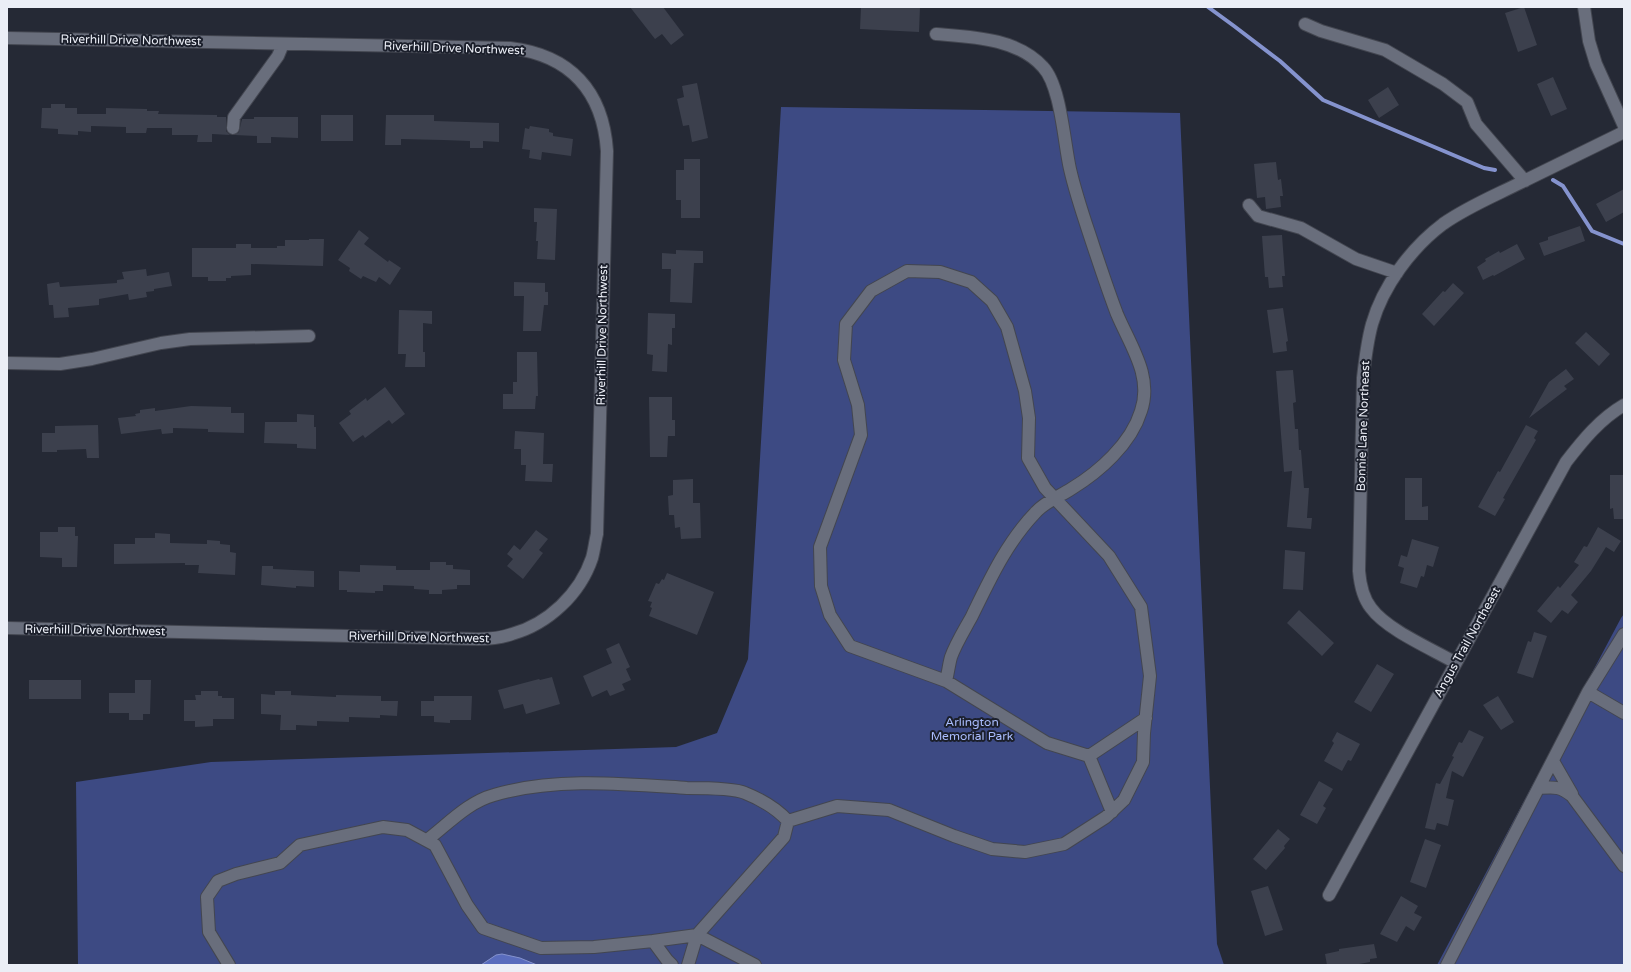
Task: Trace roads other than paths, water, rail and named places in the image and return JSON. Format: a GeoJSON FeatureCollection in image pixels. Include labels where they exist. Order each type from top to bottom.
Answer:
{"type":"FeatureCollection","features":[{"type":"Feature","properties":{"kind":"street"},"geometry":{"type":"LineString","coordinates":[[1584,7],[1589,40],[1596,64],[1624,126]]}},
{"type":"Feature","properties":{"kind":"street"},"geometry":{"type":"LineString","coordinates":[[1306,24],[1322,31],[1385,50],[1443,84],[1467,102],[1476,124],[1525,181]]}},
{"type":"Feature","properties":{"kind":"street"},"geometry":{"type":"LineString","coordinates":[[936,34],[1007,44],[1027,54],[1044,67],[1053,84],[1062,122],[1070,170],[1089,232],[1118,316],[1135,350],[1143,376],[1144,401],[1141,414],[1129,434],[1110,460],[1089,478],[1037,510],[1006,550],[952,656],[946,681]]}},
{"type":"Feature","properties":{"kind":"street","name":"Riverhill Drive Northwest"},"geometry":{"type":"LineString","coordinates":[[7,38],[510,48],[524,50],[544,55],[560,63],[585,86],[595,101],[602,117],[607,151],[597,534],[592,559],[580,583],[564,603],[544,620],[513,634],[497,638],[478,640],[7,628]]}},
{"type":"Feature","properties":{"kind":"street"},"geometry":{"type":"LineString","coordinates":[[233,128],[234,117],[278,56],[283,44]]}},
{"type":"Feature","properties":{"kind":"street","name":"Bonnie Lane Northeast"},"geometry":{"type":"LineString","coordinates":[[1456,663],[1384,623],[1370,608],[1360,586],[1359,571],[1363,378],[1366,350],[1372,323],[1384,294],[1397,273],[1422,243],[1443,224],[1472,206],[1624,132]]}},
{"type":"Feature","properties":{"kind":"street"},"geometry":{"type":"LineString","coordinates":[[1249,205],[1258,216],[1301,228],[1356,259],[1397,273]]}},
{"type":"Feature","properties":{"kind":"street"},"geometry":{"type":"LineString","coordinates":[[788,821],[837,806],[889,810],[954,836],[992,849],[1025,852],[1064,844],[1112,812],[1124,800],[1143,762],[1150,676],[1141,607],[1109,556],[1045,488],[1028,458],[1029,418],[1025,391],[1007,327],[992,301],[971,282],[940,272],[907,271],[871,292],[846,324],[844,360],[858,405],[861,435],[820,547],[821,586],[830,615],[850,646],[946,681],[1047,743],[1089,756]]}},
{"type":"Feature","properties":{"kind":"street"},"geometry":{"type":"LineString","coordinates":[[7,363],[60,364],[92,359],[161,343],[190,339],[308,336]]}},
{"type":"Feature","properties":{"kind":"street","name":"Angus Trail Northeast"},"geometry":{"type":"LineString","coordinates":[[1329,895],[1566,462],[1590,432],[1624,405]]}},
{"type":"Feature","properties":{"kind":"street"},"geometry":{"type":"LineString","coordinates":[[1447,965],[1588,692],[1624,634]]}},
{"type":"Feature","properties":{"kind":"street"},"geometry":{"type":"LineString","coordinates":[[1588,692],[1624,713]]}},
{"type":"Feature","properties":{"kind":"street"},"geometry":{"type":"LineString","coordinates":[[1089,756],[1146,718]]}},
{"type":"Feature","properties":{"kind":"street"},"geometry":{"type":"LineString","coordinates":[[1089,756],[1112,812]]}},
{"type":"Feature","properties":{"kind":"street"},"geometry":{"type":"LineString","coordinates":[[1553,761],[1572,796],[1624,866]]}},
{"type":"Feature","properties":{"kind":"street"},"geometry":{"type":"LineString","coordinates":[[427,840],[473,803],[494,795],[539,785],[614,784],[704,788],[744,792],[780,812],[788,821]]}},
{"type":"Feature","properties":{"kind":"street"},"geometry":{"type":"LineString","coordinates":[[1539,788],[1554,787],[1564,789],[1572,796]]}},
{"type":"Feature","properties":{"kind":"street"},"geometry":{"type":"LineString","coordinates":[[688,965],[697,935],[784,837],[788,821]]}},
{"type":"Feature","properties":{"kind":"street"},"geometry":{"type":"LineString","coordinates":[[229,965],[209,932],[207,897],[218,882],[236,874],[280,863],[300,845],[383,826],[407,830],[435,845],[467,904],[483,928],[541,948],[594,947],[697,935],[755,965]]}},
{"type":"Feature","properties":{"kind":"street"},"geometry":{"type":"LineString","coordinates":[[653,941],[672,965]]}},
{"type":"Feature","properties":{"kind":"waterway"},"geometry":{"type":"LineString","coordinates":[[1208,7],[1280,61],[1323,100],[1484,168],[1495,170]]}},
{"type":"Feature","properties":{"kind":"waterway"},"geometry":{"type":"LineString","coordinates":[[1553,180],[1563,186],[1592,231],[1624,244]]}},
{"type":"Feature","properties":{"kind":"park label","name":"Arlington Memorial Park"},"geometry":{"type":"Point","coordinates":[972,729]}}]}
